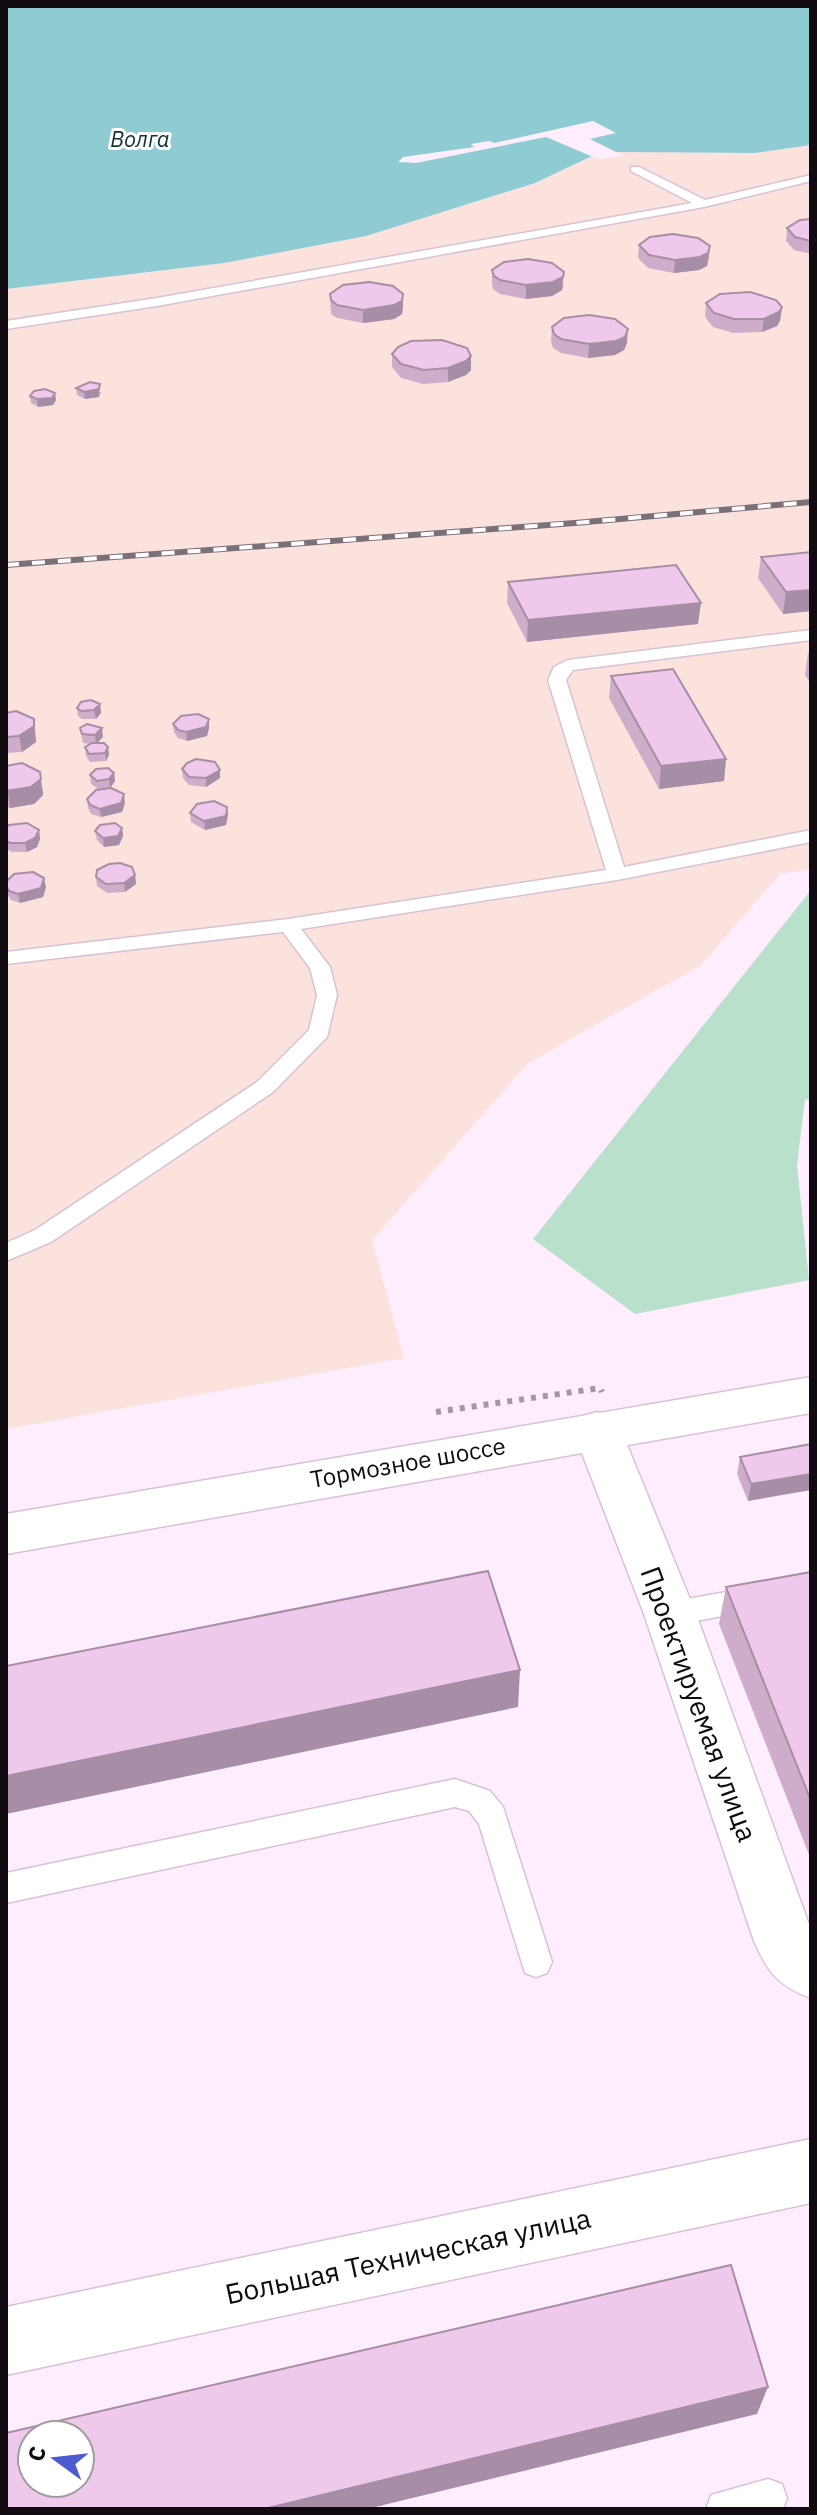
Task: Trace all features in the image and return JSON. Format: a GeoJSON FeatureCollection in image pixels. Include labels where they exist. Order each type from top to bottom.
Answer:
{"type":"FeatureCollection","features":[{"type":"Feature","properties":{"kind":"street","name":"Тормозное шоссе"},"geometry":{"type":"LineString","coordinates":[[6,1534],[811,1395]]}},
{"type":"Feature","properties":{"kind":"street","name":"Проектируемая улица"},"geometry":{"type":"LineString","coordinates":[[597,1430],[670,1614],[783,1941],[804,1967],[811,1970]]}},
{"type":"Feature","properties":{"kind":"street","name":"Большая Техническая улица"},"geometry":{"type":"LineString","coordinates":[[6,2341],[811,2171]]}},
{"type":"Feature","properties":{"kind":"lane"},"geometry":{"type":"LineString","coordinates":[[635,169],[704,204]]}},
{"type":"Feature","properties":{"kind":"lane"},"geometry":{"type":"LineString","coordinates":[[6,325],[157,302],[704,204],[811,178]]}},
{"type":"Feature","properties":{"kind":"lane"},"geometry":{"type":"LineString","coordinates":[[617,874],[557,680],[560,671],[568,665],[811,635]]}},
{"type":"Feature","properties":{"kind":"lane"},"geometry":{"type":"LineString","coordinates":[[6,958],[288,925],[617,874],[811,836]]}},
{"type":"Feature","properties":{"kind":"lane"},"geometry":{"type":"LineString","coordinates":[[6,1253],[43,1236],[265,1087],[319,1032],[327,995],[320,967],[288,925]]}},
{"type":"Feature","properties":{"kind":"lane"},"geometry":{"type":"LineString","coordinates":[[670,1614],[811,1588]]}},
{"type":"Feature","properties":{"kind":"lane"},"geometry":{"type":"LineString","coordinates":[[6,1888],[455,1793],[479,1801],[492,1817],[536,1962]]}},
{"type":"Feature","properties":{"kind":"lane"},"geometry":{"type":"LineString","coordinates":[[725,2509],[768,2498]]}},
{"type":"Feature","properties":{"kind":"shaded area"},"geometry":{"type":"Polygon","coordinates":[[[811,145],[811,869],[780,874],[701,965],[528,1063],[372,1240],[404,1358],[6,1429],[6,289],[224,263],[458,207],[535,183],[592,156],[616,152],[755,153],[811,145]]]}},
{"type":"Feature","properties":{"kind":"green space"},"geometry":{"type":"Polygon","coordinates":[[[811,890],[811,1100],[805,1099],[797,1165],[809,1280],[635,1314],[533,1239],[811,890]]]}},
{"type":"Feature","properties":{"kind":"water","name":"Волга"},"geometry":{"type":"Polygon","coordinates":[[[6,6],[811,6],[811,145],[755,153],[617,152],[592,156],[535,183],[366,236],[224,263],[6,289],[6,6]]]}},
{"type":"Feature","properties":{"kind":"pier"},"geometry":{"type":"Polygon","coordinates":[[[593,121],[616,133],[590,139],[624,156],[598,159],[546,137],[416,163],[398,162],[403,157],[474,147],[471,144],[494,143],[593,121]]]}},
{"type":"Feature","properties":{"kind":"building"},"geometry":{"type":"Polygon","coordinates":[[[811,219],[811,241],[795,237],[787,228],[800,220],[811,219]]]}},
{"type":"Feature","properties":{"kind":"building"},"geometry":{"type":"Polygon","coordinates":[[[673,234],[698,238],[710,246],[708,253],[675,260],[649,255],[639,245],[650,237],[673,234]]]}},
{"type":"Feature","properties":{"kind":"building"},"geometry":{"type":"Polygon","coordinates":[[[528,259],[552,263],[564,272],[563,277],[553,282],[526,285],[494,276],[492,270],[504,262],[528,259]]]}},
{"type":"Feature","properties":{"kind":"building"},"geometry":{"type":"Polygon","coordinates":[[[369,282],[393,286],[403,294],[402,301],[363,310],[337,305],[331,300],[330,294],[343,285],[369,282]]]}},
{"type":"Feature","properties":{"kind":"building"},"geometry":{"type":"Polygon","coordinates":[[[750,292],[776,300],[782,307],[779,312],[764,319],[734,319],[714,313],[706,303],[720,294],[750,292]]]}},
{"type":"Feature","properties":{"kind":"building"},"geometry":{"type":"Polygon","coordinates":[[[589,315],[615,319],[628,329],[625,337],[589,344],[561,339],[554,334],[552,327],[564,318],[589,315]]]}},
{"type":"Feature","properties":{"kind":"building"},"geometry":{"type":"Polygon","coordinates":[[[442,340],[467,348],[471,356],[448,368],[424,370],[401,364],[392,354],[411,341],[442,340]]]}},
{"type":"Feature","properties":{"kind":"building"},"geometry":{"type":"Polygon","coordinates":[[[90,382],[100,384],[99,389],[84,392],[76,388],[90,382]]]}},
{"type":"Feature","properties":{"kind":"building"},"geometry":{"type":"Polygon","coordinates":[[[45,389],[55,393],[52,398],[30,396],[34,391],[45,389]]]}},
{"type":"Feature","properties":{"kind":"building"},"geometry":{"type":"Polygon","coordinates":[[[811,552],[811,590],[786,592],[761,557],[811,552]]]}},
{"type":"Feature","properties":{"kind":"building"},"geometry":{"type":"Polygon","coordinates":[[[676,565],[701,603],[528,620],[508,582],[676,565]]]}},
{"type":"Feature","properties":{"kind":"building"},"geometry":{"type":"Polygon","coordinates":[[[673,669],[726,759],[661,766],[611,676],[673,669]]]}},
{"type":"Feature","properties":{"kind":"building"},"geometry":{"type":"Polygon","coordinates":[[[91,700],[100,704],[94,710],[81,711],[77,708],[81,702],[91,700]]]}},
{"type":"Feature","properties":{"kind":"building"},"geometry":{"type":"Polygon","coordinates":[[[16,711],[34,719],[34,726],[19,736],[6,737],[6,713],[16,711]]]}},
{"type":"Feature","properties":{"kind":"building"},"geometry":{"type":"Polygon","coordinates":[[[198,714],[209,719],[206,727],[186,732],[178,730],[173,724],[181,716],[198,714]]]}},
{"type":"Feature","properties":{"kind":"building"},"geometry":{"type":"Polygon","coordinates":[[[87,724],[102,728],[95,735],[82,734],[80,728],[87,724]]]}},
{"type":"Feature","properties":{"kind":"building"},"geometry":{"type":"Polygon","coordinates":[[[92,743],[104,743],[108,747],[105,753],[89,754],[85,747],[92,743]]]}},
{"type":"Feature","properties":{"kind":"building"},"geometry":{"type":"Polygon","coordinates":[[[196,759],[215,762],[220,770],[206,778],[189,777],[182,769],[196,759]]]}},
{"type":"Feature","properties":{"kind":"building"},"geometry":{"type":"Polygon","coordinates":[[[22,763],[40,772],[41,779],[31,787],[6,791],[6,766],[22,763]]]}},
{"type":"Feature","properties":{"kind":"building"},"geometry":{"type":"Polygon","coordinates":[[[108,768],[114,773],[109,779],[97,781],[90,775],[96,769],[108,768]]]}},
{"type":"Feature","properties":{"kind":"building"},"geometry":{"type":"Polygon","coordinates":[[[111,788],[124,794],[121,803],[100,809],[90,805],[87,799],[96,790],[111,788]]]}},
{"type":"Feature","properties":{"kind":"building"},"geometry":{"type":"Polygon","coordinates":[[[214,801],[227,807],[226,816],[204,821],[190,813],[197,804],[214,801]]]}},
{"type":"Feature","properties":{"kind":"building"},"geometry":{"type":"Polygon","coordinates":[[[27,823],[39,830],[35,838],[25,843],[6,841],[9,825],[27,823]]]}},
{"type":"Feature","properties":{"kind":"building"},"geometry":{"type":"Polygon","coordinates":[[[115,823],[122,828],[118,836],[103,838],[95,831],[100,825],[115,823]]]}},
{"type":"Feature","properties":{"kind":"building"},"geometry":{"type":"Polygon","coordinates":[[[120,863],[132,867],[135,875],[124,883],[106,884],[96,877],[97,870],[120,863]]]}},
{"type":"Feature","properties":{"kind":"building"},"geometry":{"type":"Polygon","coordinates":[[[33,872],[44,878],[41,888],[18,894],[9,891],[6,882],[14,874],[33,872]]]}},
{"type":"Feature","properties":{"kind":"building"},"geometry":{"type":"Polygon","coordinates":[[[811,1444],[811,1474],[751,1484],[740,1457],[811,1444]]]}},
{"type":"Feature","properties":{"kind":"building"},"geometry":{"type":"Polygon","coordinates":[[[488,1571],[520,1670],[6,1776],[6,1666],[488,1571]]]}},
{"type":"Feature","properties":{"kind":"building"},"geometry":{"type":"Polygon","coordinates":[[[811,1572],[811,1801],[726,1587],[811,1572]]]}},
{"type":"Feature","properties":{"kind":"building"},"geometry":{"type":"Polygon","coordinates":[[[731,2265],[768,2387],[264,2509],[6,2509],[6,2433],[16,2431],[16,2499],[96,2499],[96,2419],[66,2419],[731,2265]]]}},
{"type":"Feature","properties":{"kind":"railway"},"geometry":{"type":"LineString","coordinates":[[6,565],[575,523],[811,502]]}}]}
